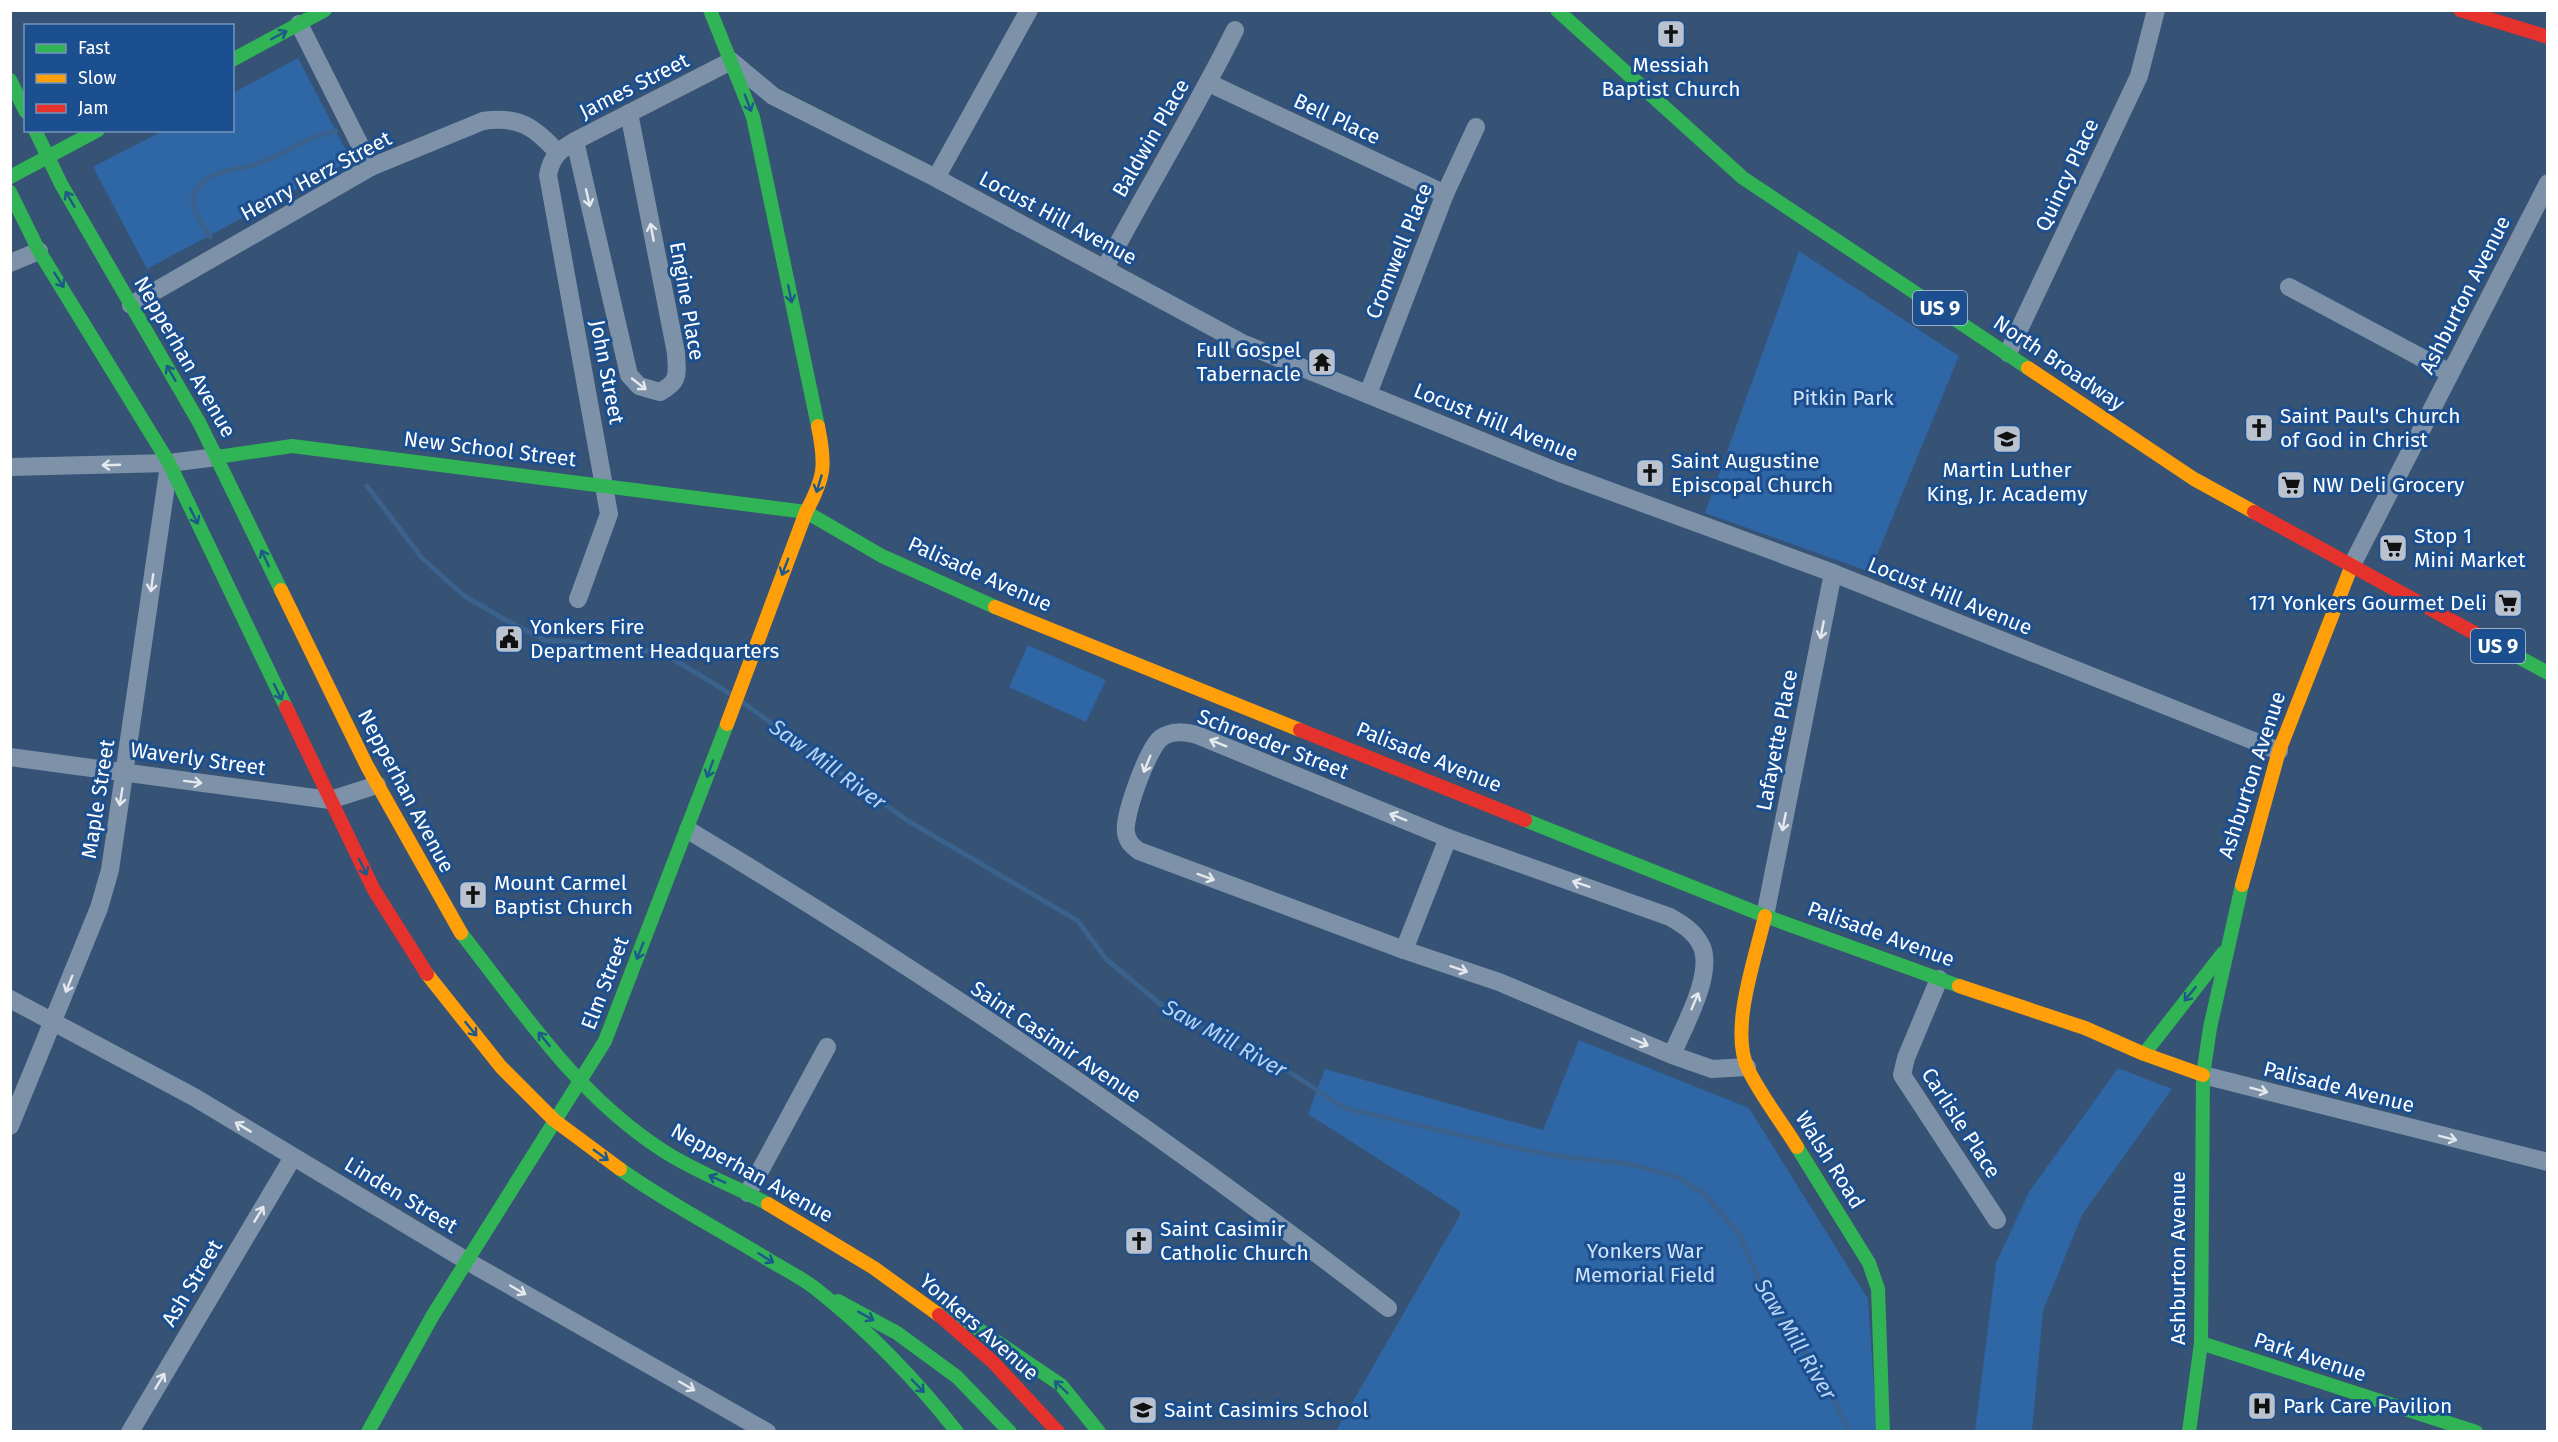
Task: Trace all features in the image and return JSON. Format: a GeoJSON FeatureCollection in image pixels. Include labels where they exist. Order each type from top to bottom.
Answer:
{"type":"FeatureCollection","features":[{"type":"Feature","properties":{"kind":"main road"},"geometry":{"type":"LineString","coordinates":[[234,59],[325,10]]}},
{"type":"Feature","properties":{"kind":"main road"},"geometry":{"type":"LineString","coordinates":[[710,10],[753,117],[825,458],[819,488],[806,512]]}},
{"type":"Feature","properties":{"kind":"main road","name":"North Broadway"},"geometry":{"type":"LineString","coordinates":[[1557,10],[1743,178],[2194,479],[2547,673]]}},
{"type":"Feature","properties":{"kind":"main road"},"geometry":{"type":"LineString","coordinates":[[2460,10],[2547,37]]}},
{"type":"Feature","properties":{"kind":"main road"},"geometry":{"type":"LineString","coordinates":[[10,80],[24,108]]}},
{"type":"Feature","properties":{"kind":"main road","name":"Nepperhan Avenue"},"geometry":{"type":"LineString","coordinates":[[36,132],[217,457],[290,611],[377,785],[454,925],[580,1084],[621,1121],[686,1165],[748,1192],[922,1293],[1061,1385],[1099,1431]]}},
{"type":"Feature","properties":{"kind":"main road"},"geometry":{"type":"LineString","coordinates":[[10,177],[94,132]]}},
{"type":"Feature","properties":{"kind":"main road"},"geometry":{"type":"LineString","coordinates":[[10,192],[39,250],[169,463],[374,890],[426,973],[501,1067],[554,1120],[656,1195],[709,1223],[814,1288],[897,1333],[957,1377],[1010,1431]]}},
{"type":"Feature","properties":{"kind":"main road","name":"New School Street"},"geometry":{"type":"LineString","coordinates":[[217,457],[292,446],[806,512]]}},
{"type":"Feature","properties":{"kind":"main road","name":"Elm Street"},"geometry":{"type":"LineString","coordinates":[[368,1431],[433,1315],[605,1041],[688,830],[729,714],[806,512]]}},
{"type":"Feature","properties":{"kind":"main road","name":"Palisade Avenue"},"geometry":{"type":"LineString","coordinates":[[806,512],[834,530],[919,575],[1006,612],[1765,915],[1939,980],[2085,1028],[2144,1054],[2203,1075]]}},
{"type":"Feature","properties":{"kind":"main road","name":"Ashburton Avenue"},"geometry":{"type":"LineString","coordinates":[[2190,1431],[2201,1344],[2203,1075],[2226,948],[2252,843],[2279,751],[2352,565]]}},
{"type":"Feature","properties":{"kind":"main road","name":"Walsh Road"},"geometry":{"type":"LineString","coordinates":[[1765,915],[1742,1022],[1742,1047],[1747,1067],[1869,1263],[1878,1289],[1883,1431]]}},
{"type":"Feature","properties":{"kind":"main road"},"geometry":{"type":"LineString","coordinates":[[2144,1054],[2226,948]]}},
{"type":"Feature","properties":{"kind":"main road","name":"Yonkers Avenue"},"geometry":{"type":"LineString","coordinates":[[867,1261],[990,1359],[1036,1404],[1058,1431]]}},
{"type":"Feature","properties":{"kind":"main road"},"geometry":{"type":"LineString","coordinates":[[814,1288],[890,1358],[932,1400],[957,1431]]}},
{"type":"Feature","properties":{"kind":"main road","name":"Park Avenue"},"geometry":{"type":"LineString","coordinates":[[2201,1344],[2476,1431]]}},
{"type":"Feature","properties":{"kind":"street"},"geometry":{"type":"LineString","coordinates":[[936,178],[1029,10]]}},
{"type":"Feature","properties":{"kind":"street","name":"Quincy Place"},"geometry":{"type":"LineString","coordinates":[[2008,353],[2139,76],[2156,10]]}},
{"type":"Feature","properties":{"kind":"street"},"geometry":{"type":"LineString","coordinates":[[299,24],[371,167]]}},
{"type":"Feature","properties":{"kind":"street","name":"Baldwin Place"},"geometry":{"type":"LineString","coordinates":[[1105,268],[1146,189],[1209,83],[1234,30]]}},
{"type":"Feature","properties":{"kind":"street","name":"James Street"},"geometry":{"type":"LineString","coordinates":[[557,152],[731,61]]}},
{"type":"Feature","properties":{"kind":"street","name":"Locust Hill Avenue"},"geometry":{"type":"LineString","coordinates":[[731,61],[773,96],[936,178],[1242,343],[1558,472],[1833,573],[2279,751]]}},
{"type":"Feature","properties":{"kind":"street","name":"Bell Place"},"geometry":{"type":"LineString","coordinates":[[1209,83],[1445,194]]}},
{"type":"Feature","properties":{"kind":"street","name":"Engine Place"},"geometry":{"type":"LineString","coordinates":[[575,141],[629,375],[639,386],[660,392],[671,386],[677,379],[676,353],[629,113]]}},
{"type":"Feature","properties":{"kind":"street","name":"Henry Herz Street"},"geometry":{"type":"LineString","coordinates":[[131,305],[371,167],[483,121],[502,118],[540,132],[557,152]]}},
{"type":"Feature","properties":{"kind":"street","name":"Cromwell Place"},"geometry":{"type":"LineString","coordinates":[[1368,394],[1445,194],[1476,127]]}},
{"type":"Feature","properties":{"kind":"street","name":"John Street"},"geometry":{"type":"LineString","coordinates":[[557,152],[551,159],[548,176],[606,487],[609,514],[578,599]]}},
{"type":"Feature","properties":{"kind":"street","name":"Ashburton Avenue"},"geometry":{"type":"LineString","coordinates":[[2352,565],[2547,183]]}},
{"type":"Feature","properties":{"kind":"street"},"geometry":{"type":"LineString","coordinates":[[10,263],[39,250]]}},
{"type":"Feature","properties":{"kind":"street"},"geometry":{"type":"LineString","coordinates":[[2289,287],[2451,373]]}},
{"type":"Feature","properties":{"kind":"street","name":"New School Street"},"geometry":{"type":"LineString","coordinates":[[10,467],[169,463],[217,457]]}},
{"type":"Feature","properties":{"kind":"street","name":"Maple Street"},"geometry":{"type":"LineString","coordinates":[[10,1126],[99,908],[110,870],[169,463]]}},
{"type":"Feature","properties":{"kind":"street","name":"Lafayette Place"},"geometry":{"type":"LineString","coordinates":[[1765,915],[1833,573]]}},
{"type":"Feature","properties":{"kind":"street","name":"Schroeder Street"},"geometry":{"type":"LineString","coordinates":[[1672,1054],[1701,986],[1705,965],[1701,946],[1689,929],[1670,917],[1448,838],[1197,735],[1177,732],[1159,739],[1149,757],[1128,813],[1125,830],[1129,843],[1139,851],[1404,950],[1499,982],[1672,1054],[1712,1068],[1747,1067]]}},
{"type":"Feature","properties":{"kind":"street","name":"Waverly Street"},"geometry":{"type":"LineString","coordinates":[[10,757],[330,800],[377,785]]}},
{"type":"Feature","properties":{"kind":"street","name":"Saint Casimir Avenue"},"geometry":{"type":"LineString","coordinates":[[688,830],[884,953],[1059,1069],[1326,1260],[1388,1308]]}},
{"type":"Feature","properties":{"kind":"street"},"geometry":{"type":"LineString","coordinates":[[1404,950],[1448,838]]}},
{"type":"Feature","properties":{"kind":"street","name":"Carlisle Place"},"geometry":{"type":"LineString","coordinates":[[1939,980],[1906,1058],[1902,1076],[1997,1220]]}},
{"type":"Feature","properties":{"kind":"street","name":"Linden Street"},"geometry":{"type":"LineString","coordinates":[[10,999],[194,1098],[467,1261],[768,1431]]}},
{"type":"Feature","properties":{"kind":"street"},"geometry":{"type":"LineString","coordinates":[[748,1192],[827,1047]]}},
{"type":"Feature","properties":{"kind":"street","name":"Palisade Avenue"},"geometry":{"type":"LineString","coordinates":[[2203,1075],[2547,1162]]}},
{"type":"Feature","properties":{"kind":"street","name":"Ash Street"},"geometry":{"type":"LineString","coordinates":[[130,1431],[293,1157]]}},
{"type":"Feature","properties":{"kind":"green space"},"geometry":{"type":"Polygon","coordinates":[[[298,58],[351,160],[147,269],[93,167],[160,132],[234,132],[234,92],[298,58]]]}},
{"type":"Feature","properties":{"kind":"green space","name":"Pitkin Park"},"geometry":{"type":"Polygon","coordinates":[[[1799,251],[1959,356],[1870,572],[1705,513],[1799,251]]]}},
{"type":"Feature","properties":{"kind":"green space"},"geometry":{"type":"Polygon","coordinates":[[[1028,645],[1106,680],[1086,722],[1009,687],[1028,645]]]}},
{"type":"Feature","properties":{"kind":"green space","name":"Yonkers War Memorial Field"},"geometry":{"type":"Polygon","coordinates":[[[1579,1040],[1749,1108],[1868,1299],[1877,1431],[1336,1431],[1460,1215],[1460,1211],[1308,1114],[1325,1069],[1543,1130],[1579,1040]]]}},
{"type":"Feature","properties":{"kind":"green space"},"geometry":{"type":"Polygon","coordinates":[[[2118,1068],[2172,1089],[2082,1215],[2043,1311],[2032,1431],[1975,1431],[1996,1263],[2029,1192],[2118,1068]]]}},
{"type":"Feature","properties":{"kind":"waterway","name":"Saw Mill River"},"geometry":{"type":"LineString","coordinates":[[210,237],[193,205],[195,191],[205,180],[219,173],[259,163],[305,141],[336,131]]}},
{"type":"Feature","properties":{"kind":"waterway","name":"Saw Mill River"},"geometry":{"type":"LineString","coordinates":[[367,486],[422,558],[463,595],[502,618],[546,641],[569,641],[653,652],[670,657],[732,695]]}},
{"type":"Feature","properties":{"kind":"waterway","name":"Saw Mill River"},"geometry":{"type":"LineString","coordinates":[[742,702],[905,819],[1078,921],[1106,959],[1170,1012],[1291,1073],[1344,1108],[1558,1156],[1630,1164],[1677,1177],[1704,1194],[1739,1234],[1769,1303],[1821,1373],[1849,1432]]}},
{"type":"Feature","properties":{"kind":"traffic: fast"},"geometry":{"type":"LineString","coordinates":[[234,59],[325,10]]}},
{"type":"Feature","properties":{"kind":"traffic: fast"},"geometry":{"type":"LineString","coordinates":[[710,10],[753,117],[818,426]]}},
{"type":"Feature","properties":{"kind":"traffic: fast"},"geometry":{"type":"LineString","coordinates":[[1557,10],[1743,178],[2028,368]]}},
{"type":"Feature","properties":{"kind":"traffic: fast"},"geometry":{"type":"LineString","coordinates":[[10,80],[24,108]]}},
{"type":"Feature","properties":{"kind":"traffic: fast"},"geometry":{"type":"LineString","coordinates":[[36,132],[61,184],[200,424],[281,590]]}},
{"type":"Feature","properties":{"kind":"traffic: fast"},"geometry":{"type":"LineString","coordinates":[[10,177],[94,132]]}},
{"type":"Feature","properties":{"kind":"traffic: fast"},"geometry":{"type":"LineString","coordinates":[[10,192],[39,251],[169,463],[286,707]]}},
{"type":"Feature","properties":{"kind":"traffic: fast"},"geometry":{"type":"LineString","coordinates":[[217,457],[292,446],[806,512],[882,556],[995,607]]}},
{"type":"Feature","properties":{"kind":"traffic: fast"},"geometry":{"type":"LineString","coordinates":[[2478,635],[2548,673]]}},
{"type":"Feature","properties":{"kind":"traffic: fast"},"geometry":{"type":"LineString","coordinates":[[368,1432],[433,1315],[605,1041],[727,724]]}},
{"type":"Feature","properties":{"kind":"traffic: fast"},"geometry":{"type":"LineString","coordinates":[[1525,820],[1765,916],[1959,986]]}},
{"type":"Feature","properties":{"kind":"traffic: fast"},"geometry":{"type":"LineString","coordinates":[[2189,1432],[2201,1343],[2203,1075],[2210,1028],[2242,885]]}},
{"type":"Feature","properties":{"kind":"traffic: fast"},"geometry":{"type":"LineString","coordinates":[[461,933],[552,1050],[603,1104],[631,1128],[675,1158],[768,1204]]}},
{"type":"Feature","properties":{"kind":"traffic: fast"},"geometry":{"type":"LineString","coordinates":[[2144,1054],[2223,953]]}},
{"type":"Feature","properties":{"kind":"traffic: fast"},"geometry":{"type":"LineString","coordinates":[[1797,1147],[1869,1263],[1878,1289],[1883,1432]]}},
{"type":"Feature","properties":{"kind":"traffic: fast"},"geometry":{"type":"LineString","coordinates":[[620,1169],[675,1205],[816,1289],[891,1356],[957,1432]]}},
{"type":"Feature","properties":{"kind":"traffic: fast"},"geometry":{"type":"LineString","coordinates":[[838,1301],[897,1333],[957,1377],[1010,1432]]}},
{"type":"Feature","properties":{"kind":"traffic: fast"},"geometry":{"type":"LineString","coordinates":[[947,1308],[1061,1385],[1099,1432]]}},
{"type":"Feature","properties":{"kind":"traffic: fast"},"geometry":{"type":"LineString","coordinates":[[2201,1343],[2476,1432]]}},
{"type":"Feature","properties":{"kind":"traffic: slow"},"geometry":{"type":"LineString","coordinates":[[2028,368],[2194,479],[2254,512]]}},
{"type":"Feature","properties":{"kind":"traffic: slow"},"geometry":{"type":"LineString","coordinates":[[727,724],[820,480],[823,461],[818,426]]}},
{"type":"Feature","properties":{"kind":"traffic: slow"},"geometry":{"type":"LineString","coordinates":[[2242,885],[2279,751],[2352,565]]}},
{"type":"Feature","properties":{"kind":"traffic: slow"},"geometry":{"type":"LineString","coordinates":[[281,590],[367,766],[461,933]]}},
{"type":"Feature","properties":{"kind":"traffic: slow"},"geometry":{"type":"LineString","coordinates":[[995,607],[1300,730]]}},
{"type":"Feature","properties":{"kind":"traffic: slow"},"geometry":{"type":"LineString","coordinates":[[1765,916],[1746,993],[1741,1034],[1743,1053],[1753,1079],[1797,1147]]}},
{"type":"Feature","properties":{"kind":"traffic: slow"},"geometry":{"type":"LineString","coordinates":[[427,974],[501,1067],[554,1120],[620,1169]]}},
{"type":"Feature","properties":{"kind":"traffic: slow"},"geometry":{"type":"LineString","coordinates":[[1959,986],[2085,1028],[2144,1054],[2203,1075]]}},
{"type":"Feature","properties":{"kind":"traffic: slow"},"geometry":{"type":"LineString","coordinates":[[768,1204],[874,1268],[939,1315]]}},
{"type":"Feature","properties":{"kind":"traffic: jam"},"geometry":{"type":"LineString","coordinates":[[2460,10],[2548,37]]}},
{"type":"Feature","properties":{"kind":"traffic: jam"},"geometry":{"type":"LineString","coordinates":[[2254,512],[2478,635]]}},
{"type":"Feature","properties":{"kind":"traffic: jam"},"geometry":{"type":"LineString","coordinates":[[286,707],[374,890],[427,974]]}},
{"type":"Feature","properties":{"kind":"traffic: jam"},"geometry":{"type":"LineString","coordinates":[[1300,730],[1525,820]]}},
{"type":"Feature","properties":{"kind":"traffic: jam"},"geometry":{"type":"LineString","coordinates":[[939,1315],[993,1362],[1058,1432]]}},
{"type":"Feature","properties":{"kind":"place","name":"Messiah Baptist Church"},"geometry":{"type":"Point","coordinates":[1671,34]}},
{"type":"Feature","properties":{"kind":"place","name":"Full Gospel Tabernacle"},"geometry":{"type":"Point","coordinates":[1322,362]}},
{"type":"Feature","properties":{"kind":"place","name":"Saint Paul's Church of God in Christ"},"geometry":{"type":"Point","coordinates":[2259,428]}},
{"type":"Feature","properties":{"kind":"place","name":"Martin Luther King, Jr. Academy"},"geometry":{"type":"Point","coordinates":[2007,439]}},
{"type":"Feature","properties":{"kind":"place","name":"Saint Augustine Episcopal Church"},"geometry":{"type":"Point","coordinates":[1650,473]}},
{"type":"Feature","properties":{"kind":"place","name":"NW Deli Grocery"},"geometry":{"type":"Point","coordinates":[2291,485]}},
{"type":"Feature","properties":{"kind":"place","name":"Stop 1 Mini Market"},"geometry":{"type":"Point","coordinates":[2393,548]}},
{"type":"Feature","properties":{"kind":"place","name":"171 Yonkers Gourmet Deli"},"geometry":{"type":"Point","coordinates":[2508,603]}},
{"type":"Feature","properties":{"kind":"place","name":"Yonkers Fire Department Headquarters"},"geometry":{"type":"Point","coordinates":[509,639]}},
{"type":"Feature","properties":{"kind":"place","name":"Mount Carmel Baptist Church"},"geometry":{"type":"Point","coordinates":[473,895]}},
{"type":"Feature","properties":{"kind":"place","name":"Saint Casimir Catholic Church"},"geometry":{"type":"Point","coordinates":[1139,1241]}},
{"type":"Feature","properties":{"kind":"place","name":"Park Care Pavilion"},"geometry":{"type":"Point","coordinates":[2262,1406]}},
{"type":"Feature","properties":{"kind":"place","name":"Saint Casimirs School"},"geometry":{"type":"Point","coordinates":[1143,1410]}}]}
